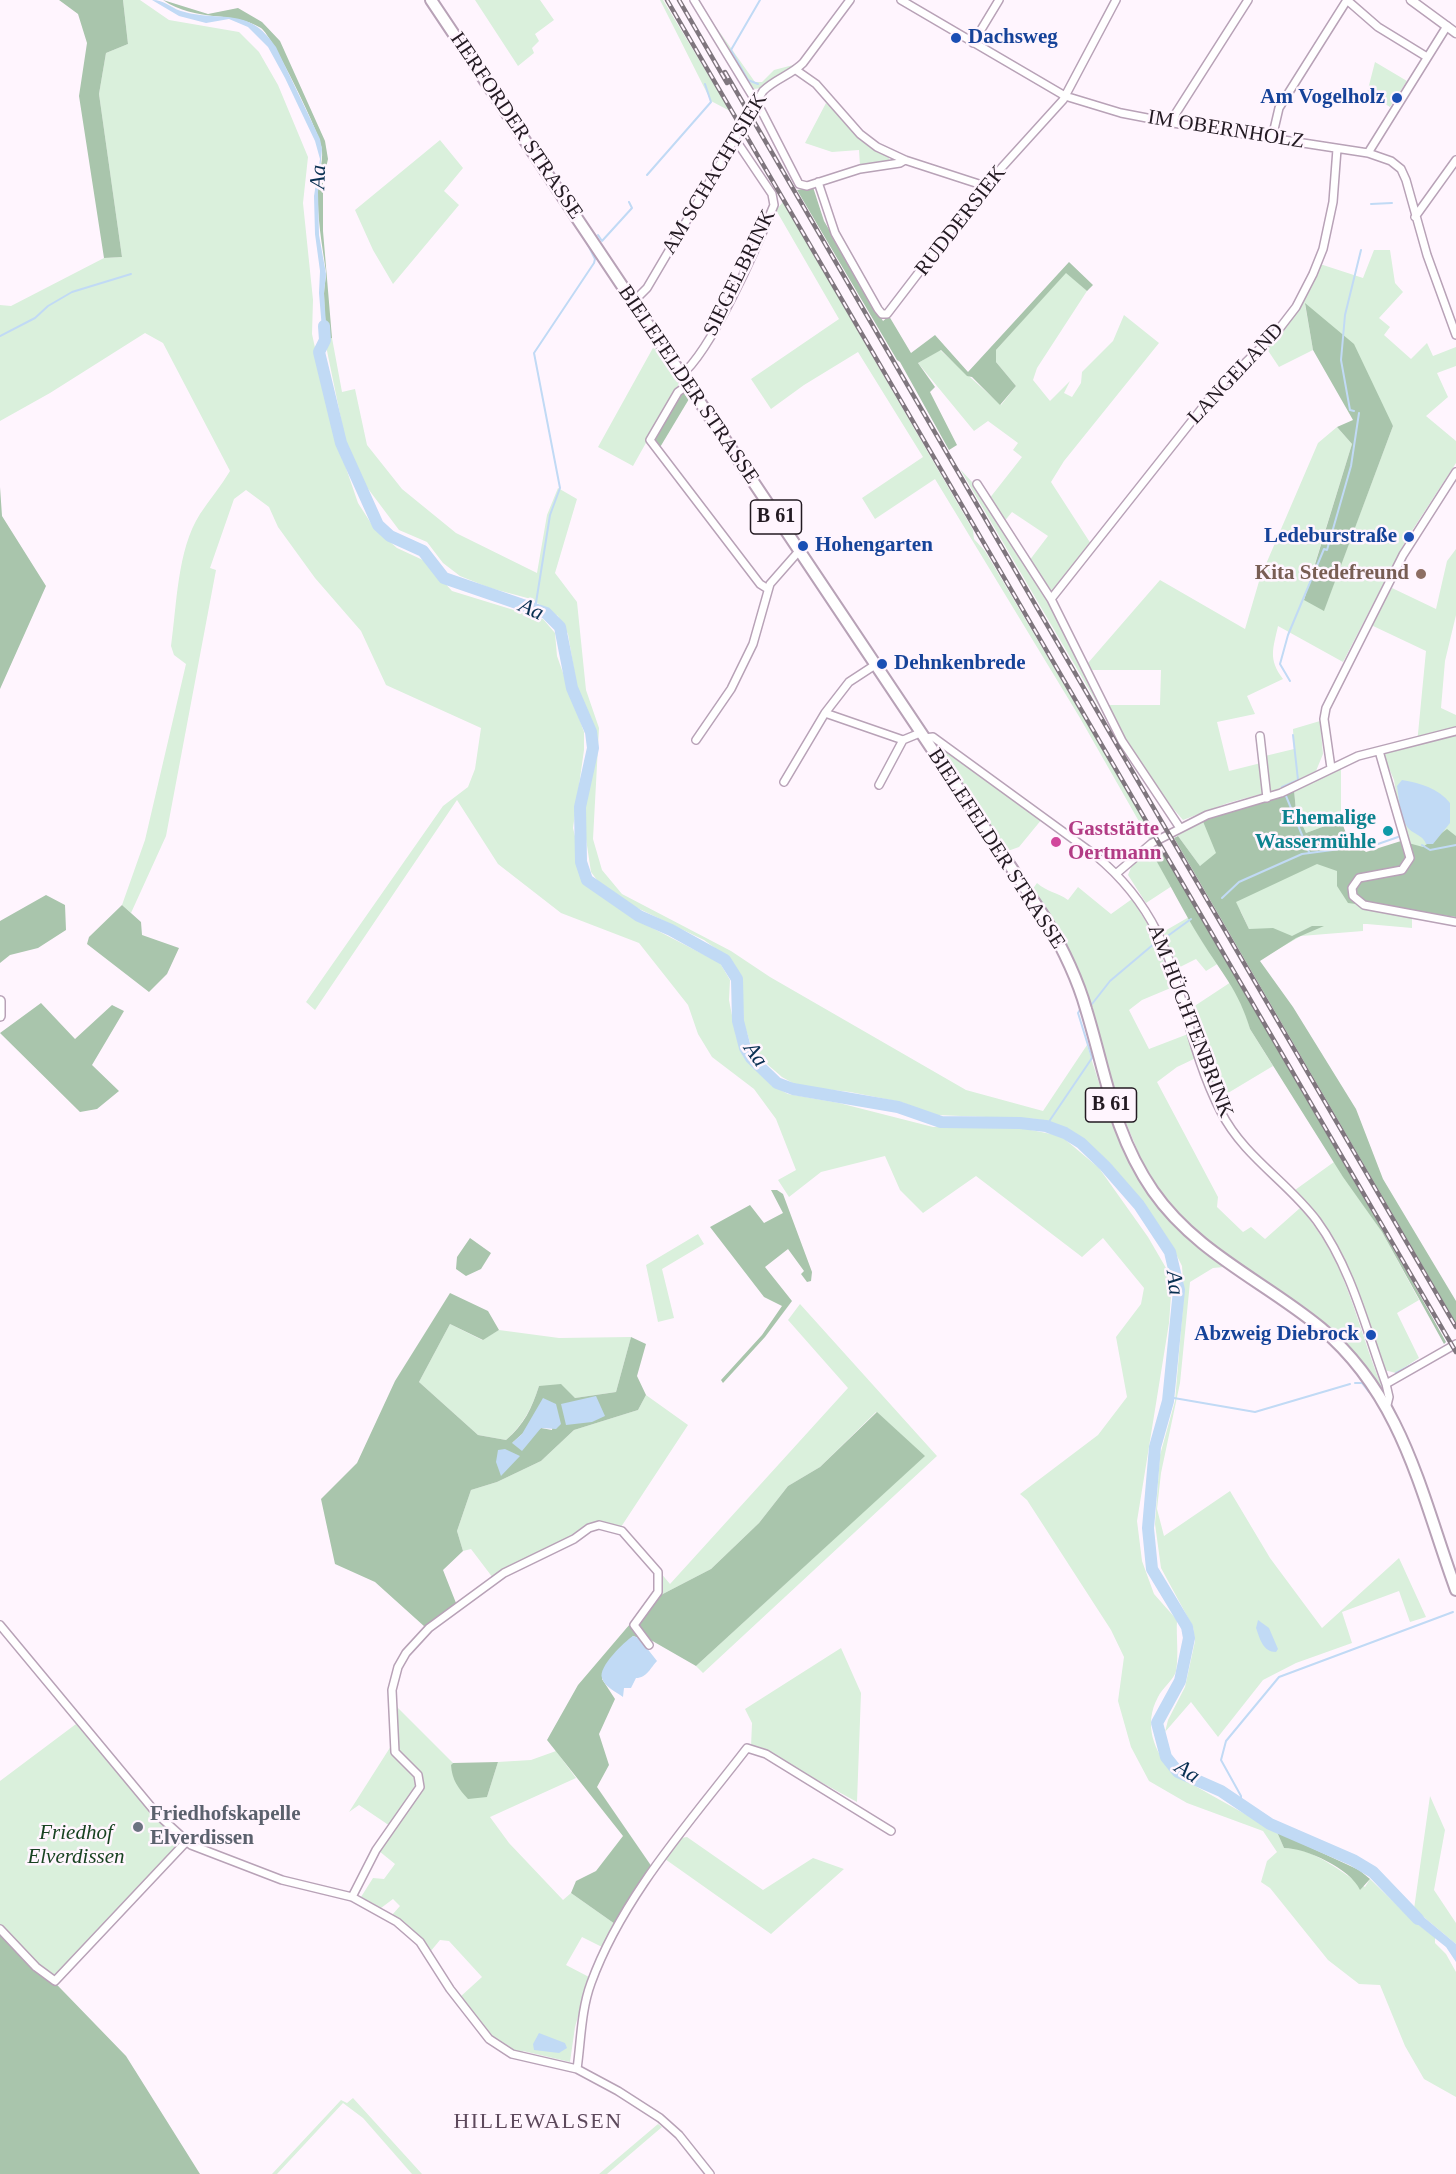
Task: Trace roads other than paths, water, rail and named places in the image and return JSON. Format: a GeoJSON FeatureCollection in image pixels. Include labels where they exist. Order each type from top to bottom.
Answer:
{"type":"FeatureCollection","features":[{"type":"Feature","properties":{"kind":"main road","name":"HERFORDER STRASSE"},"geometry":{"type":"LineString","coordinates":[[431,0],[600,253]]}},
{"type":"Feature","properties":{"kind":"main road","name":"BIELEFELDER STRASSE"},"geometry":{"type":"LineString","coordinates":[[600,253],[1045,918],[1067,957],[1087,1010],[1114,1116],[1131,1154],[1155,1193],[1180,1223],[1202,1244],[1332,1338],[1355,1362],[1387,1405],[1401,1434],[1456,1590]]}},
{"type":"Feature","properties":{"kind":"main road"},"geometry":{"type":"LineString","coordinates":[[0,1001],[0,1016]]}},
{"type":"Feature","properties":{"kind":"street"},"geometry":{"type":"LineString","coordinates":[[694,0],[756,102],[795,180],[802,186],[860,169],[900,163],[904,160]]}},
{"type":"Feature","properties":{"kind":"street","name":"AM SCHACHTSIEK"},"geometry":{"type":"LineString","coordinates":[[633,302],[647,288],[756,102],[773,81],[795,70],[850,0]]}},
{"type":"Feature","properties":{"kind":"street","name":"IM OBERNHOLZ"},"geometry":{"type":"LineString","coordinates":[[901,0],[1065,96],[1121,113],[1368,153],[1391,161],[1401,170],[1456,335]]}},
{"type":"Feature","properties":{"kind":"street"},"geometry":{"type":"LineString","coordinates":[[973,43],[999,0]]}},
{"type":"Feature","properties":{"kind":"street","name":"RUDDERSIEK"},"geometry":{"type":"LineString","coordinates":[[818,182],[835,233],[878,309],[885,314],[891,311],[985,186],[1065,96],[1116,0]]}},
{"type":"Feature","properties":{"kind":"street"},"geometry":{"type":"LineString","coordinates":[[1173,123],[1176,113],[1248,0]]}},
{"type":"Feature","properties":{"kind":"street"},"geometry":{"type":"LineString","coordinates":[[1272,138],[1279,108],[1347,0],[1378,27],[1427,57]]}},
{"type":"Feature","properties":{"kind":"street"},"geometry":{"type":"LineString","coordinates":[[1411,0],[1456,33]]}},
{"type":"Feature","properties":{"kind":"street"},"geometry":{"type":"LineString","coordinates":[[1368,153],[1447,26]]}},
{"type":"Feature","properties":{"kind":"street"},"geometry":{"type":"LineString","coordinates":[[795,70],[831,99],[867,141],[904,160],[985,186]]}},
{"type":"Feature","properties":{"kind":"street","name":"SIEGELBRINK"},"geometry":{"type":"LineString","coordinates":[[735,139],[772,194],[774,205],[735,289],[650,441],[760,585],[768,589]]}},
{"type":"Feature","properties":{"kind":"street","name":"LANGELAND"},"geometry":{"type":"LineString","coordinates":[[1051,598],[1214,393],[1276,333],[1296,307],[1323,249],[1333,202],[1337,149]]}},
{"type":"Feature","properties":{"kind":"street"},"geometry":{"type":"LineString","coordinates":[[1415,217],[1456,160]]}},
{"type":"Feature","properties":{"kind":"street"},"geometry":{"type":"LineString","coordinates":[[1330,768],[1324,719],[1326,708],[1402,555],[1456,472]]}},
{"type":"Feature","properties":{"kind":"street"},"geometry":{"type":"LineString","coordinates":[[977,484],[1051,598],[1122,741],[1180,828]]}},
{"type":"Feature","properties":{"kind":"street"},"geometry":{"type":"LineString","coordinates":[[696,740],[731,689],[753,644],[768,589],[799,551]]}},
{"type":"Feature","properties":{"kind":"street"},"geometry":{"type":"LineString","coordinates":[[784,782],[825,713],[849,682],[875,665]]}},
{"type":"Feature","properties":{"kind":"street"},"geometry":{"type":"LineString","coordinates":[[825,713],[903,740],[922,736]]}},
{"type":"Feature","properties":{"kind":"street"},"geometry":{"type":"LineString","coordinates":[[1117,873],[1152,843],[1180,828],[1233,806],[1267,798],[1330,768],[1379,751],[1456,731]]}},
{"type":"Feature","properties":{"kind":"street","name":"AM HÜCHTENBRINK"},"geometry":{"type":"LineString","coordinates":[[922,736],[933,737],[1117,873],[1144,907],[1160,933],[1221,1113],[1243,1145],[1305,1207],[1331,1242],[1343,1264],[1386,1384],[1389,1397],[1387,1405]]}},
{"type":"Feature","properties":{"kind":"street"},"geometry":{"type":"LineString","coordinates":[[1260,736],[1267,798]]}},
{"type":"Feature","properties":{"kind":"street"},"geometry":{"type":"LineString","coordinates":[[879,785],[903,740]]}},
{"type":"Feature","properties":{"kind":"street"},"geometry":{"type":"LineString","coordinates":[[1379,751],[1410,858],[1402,870],[1359,878],[1353,884],[1353,896],[1364,905],[1456,922]]}},
{"type":"Feature","properties":{"kind":"street"},"geometry":{"type":"LineString","coordinates":[[1386,1384],[1456,1344]]}},
{"type":"Feature","properties":{"kind":"street"},"geometry":{"type":"LineString","coordinates":[[352,1897],[381,1843],[420,1787],[418,1775],[395,1752],[392,1690],[398,1667],[406,1653],[429,1628],[504,1573],[599,1525],[622,1531],[658,1572],[658,1592],[634,1625],[649,1645]]}},
{"type":"Feature","properties":{"kind":"street"},"geometry":{"type":"LineString","coordinates":[[0,1625],[157,1814],[186,1842],[282,1880],[352,1897],[409,1930],[480,2028],[500,2047],[525,2058],[577,2069],[618,2091],[660,2118],[693,2150],[710,2174]]}},
{"type":"Feature","properties":{"kind":"street"},"geometry":{"type":"LineString","coordinates":[[577,2069],[585,2002],[591,1983],[626,1910],[747,1748],[766,1754],[891,1831]]}},
{"type":"Feature","properties":{"kind":"street"},"geometry":{"type":"LineString","coordinates":[[0,1929],[36,1966],[55,1981],[186,1842]]}},
{"type":"Feature","properties":{"kind":"water"},"geometry":{"type":"Polygon","coordinates":[[[152,0],[160,1],[181,11],[244,20],[266,34],[276,47],[320,139],[322,149],[318,192],[319,235],[326,274],[324,293],[327,340],[323,341],[319,293],[320,271],[315,234],[314,196],[320,159],[315,141],[285,78],[268,47],[248,27],[229,19],[206,23],[179,16],[152,0]]]}},
{"type":"Feature","properties":{"kind":"water"},"geometry":{"type":"Polygon","coordinates":[[[1402,780],[1428,787],[1450,803],[1450,823],[1433,844],[1426,844],[1406,825],[1400,808],[1397,786],[1402,780]]]}},
{"type":"Feature","properties":{"kind":"water"},"geometry":{"type":"Polygon","coordinates":[[[596,1396],[605,1416],[592,1422],[566,1425],[561,1404],[596,1396]]]}},
{"type":"Feature","properties":{"kind":"water"},"geometry":{"type":"Polygon","coordinates":[[[543,1398],[556,1404],[561,1424],[556,1429],[541,1428],[522,1451],[512,1443],[522,1434],[543,1398]]]}},
{"type":"Feature","properties":{"kind":"water"},"geometry":{"type":"Polygon","coordinates":[[[505,1449],[520,1456],[501,1476],[496,1462],[498,1450],[505,1449]]]}},
{"type":"Feature","properties":{"kind":"water"},"geometry":{"type":"Polygon","coordinates":[[[1258,1620],[1269,1628],[1278,1649],[1276,1652],[1268,1650],[1263,1644],[1256,1628],[1258,1620]]]}},
{"type":"Feature","properties":{"kind":"water"},"geometry":{"type":"Polygon","coordinates":[[[633,1636],[639,1638],[657,1661],[646,1674],[636,1678],[631,1688],[624,1688],[623,1697],[605,1684],[602,1673],[613,1655],[633,1636]]]}},
{"type":"Feature","properties":{"kind":"water"},"geometry":{"type":"Polygon","coordinates":[[[1414,1909],[1456,1944],[1456,1962],[1446,1947],[1412,1920],[1407,1910],[1414,1909]]]}},
{"type":"Feature","properties":{"kind":"water"},"geometry":{"type":"Polygon","coordinates":[[[539,2033],[565,2043],[567,2048],[559,2053],[534,2050],[533,2044],[539,2033]]]}},
{"type":"Feature","properties":{"kind":"waterway"},"geometry":{"type":"LineString","coordinates":[[758,84],[748,80],[731,50],[760,0]]}},
{"type":"Feature","properties":{"kind":"waterway"},"geometry":{"type":"LineString","coordinates":[[647,175],[711,102],[705,84]]}},
{"type":"Feature","properties":{"kind":"waterway"},"geometry":{"type":"LineString","coordinates":[[598,235],[602,241],[632,208],[629,202]]}},
{"type":"Feature","properties":{"kind":"waterway"},"geometry":{"type":"LineString","coordinates":[[1371,204],[1392,203]]}},
{"type":"Feature","properties":{"kind":"waterway"},"geometry":{"type":"LineString","coordinates":[[535,609],[550,515],[560,488],[534,353],[594,263],[595,259],[587,243]]}},
{"type":"Feature","properties":{"kind":"waterway"},"geometry":{"type":"LineString","coordinates":[[1354,411],[1350,410],[1341,360],[1345,315],[1361,250]]}},
{"type":"Feature","properties":{"kind":"waterway"},"geometry":{"type":"LineString","coordinates":[[0,336],[35,318],[48,306],[72,292],[131,274]]}},
{"type":"Feature","properties":{"kind":"waterway","name":"Aa"},"geometry":{"type":"LineString","coordinates":[[324,326],[325,340],[319,352],[341,443],[378,525],[390,536],[423,551],[444,578],[546,613],[560,627],[572,688],[591,732],[593,748],[580,807],[581,862],[587,880],[639,916],[671,930],[725,960],[737,979],[738,1021],[745,1048],[751,1058],[777,1083],[793,1089],[898,1107],[941,1122],[1020,1123],[1046,1126],[1065,1133],[1081,1143],[1105,1166],[1139,1205],[1170,1252],[1179,1290],[1168,1401],[1155,1447],[1148,1528],[1152,1569],[1187,1627],[1189,1638],[1180,1681],[1157,1723],[1166,1757],[1178,1772],[1221,1791],[1270,1824],[1353,1860],[1373,1872],[1418,1919]]}},
{"type":"Feature","properties":{"kind":"waterway"},"geometry":{"type":"LineString","coordinates":[[1290,681],[1280,664],[1288,635],[1324,549],[1327,550],[1351,466],[1359,413]]}},
{"type":"Feature","properties":{"kind":"waterway"},"geometry":{"type":"LineString","coordinates":[[1282,787],[1298,780],[1293,735]]}},
{"type":"Feature","properties":{"kind":"waterway"},"geometry":{"type":"LineString","coordinates":[[1286,796],[1309,852]]}},
{"type":"Feature","properties":{"kind":"waterway"},"geometry":{"type":"LineString","coordinates":[[1222,898],[1239,882],[1302,854],[1378,844],[1398,837]]}},
{"type":"Feature","properties":{"kind":"waterway"},"geometry":{"type":"LineString","coordinates":[[1422,845],[1430,850],[1456,845]]}},
{"type":"Feature","properties":{"kind":"waterway"},"geometry":{"type":"LineString","coordinates":[[1169,935],[1191,919]]}},
{"type":"Feature","properties":{"kind":"waterway"},"geometry":{"type":"LineString","coordinates":[[1092,1004],[1110,981],[1155,943]]}},
{"type":"Feature","properties":{"kind":"waterway"},"geometry":{"type":"LineString","coordinates":[[1046,1126],[1092,1058],[1078,1013],[1081,1008]]}},
{"type":"Feature","properties":{"kind":"waterway"},"geometry":{"type":"LineString","coordinates":[[1396,1373],[1419,1361]]}},
{"type":"Feature","properties":{"kind":"waterway"},"geometry":{"type":"LineString","coordinates":[[1355,1383],[1362,1383],[1369,1392]]}},
{"type":"Feature","properties":{"kind":"waterway"},"geometry":{"type":"LineString","coordinates":[[1168,1401],[1174,1398],[1255,1412],[1350,1384]]}},
{"type":"Feature","properties":{"kind":"waterway"},"geometry":{"type":"LineString","coordinates":[[1241,1804],[1241,1796],[1221,1760],[1226,1741],[1279,1677],[1453,1612]]}},
{"type":"Feature","properties":{"kind":"railway"},"geometry":{"type":"LineString","coordinates":[[667,0],[1456,1352]]}},
{"type":"Feature","properties":{"kind":"railway"},"geometry":{"type":"LineString","coordinates":[[679,0],[727,83]]}},
{"type":"Feature","properties":{"kind":"railway"},"geometry":{"type":"LineString","coordinates":[[725,72],[1456,1327]]}},
{"type":"Feature","properties":{"kind":"place","name":"Dachsweg"},"geometry":{"type":"Point","coordinates":[956,38]}},
{"type":"Feature","properties":{"kind":"place","name":"Am Vogelholz"},"geometry":{"type":"Point","coordinates":[1397,98]}},
{"type":"Feature","properties":{"kind":"place","name":"Ledeburstraße"},"geometry":{"type":"Point","coordinates":[1409,537]}},
{"type":"Feature","properties":{"kind":"place","name":"Hohengarten"},"geometry":{"type":"Point","coordinates":[803,546]}},
{"type":"Feature","properties":{"kind":"place","name":"Kita Stedefreund"},"geometry":{"type":"Point","coordinates":[1421,574]}},
{"type":"Feature","properties":{"kind":"place","name":"Dehnkenbrede"},"geometry":{"type":"Point","coordinates":[882,664]}},
{"type":"Feature","properties":{"kind":"place","name":"Ehemalige Wassermühle"},"geometry":{"type":"Point","coordinates":[1388,831]}},
{"type":"Feature","properties":{"kind":"place","name":"Gaststätte Oertmann"},"geometry":{"type":"Point","coordinates":[1056,842]}},
{"type":"Feature","properties":{"kind":"place","name":"Abzweig Diebrock"},"geometry":{"type":"Point","coordinates":[1371,1335]}},
{"type":"Feature","properties":{"kind":"place","name":"Friedhofskapelle Elverdissen"},"geometry":{"type":"Point","coordinates":[138,1827]}},
{"type":"Feature","properties":{"kind":"district","name":"HILLEWALSEN"},"geometry":{"type":"Point","coordinates":[538,2122]}},
{"type":"Feature","properties":{"kind":"park label","name":"Friedhof Elverdissen"},"geometry":{"type":"Point","coordinates":[76,1845]}}]}
